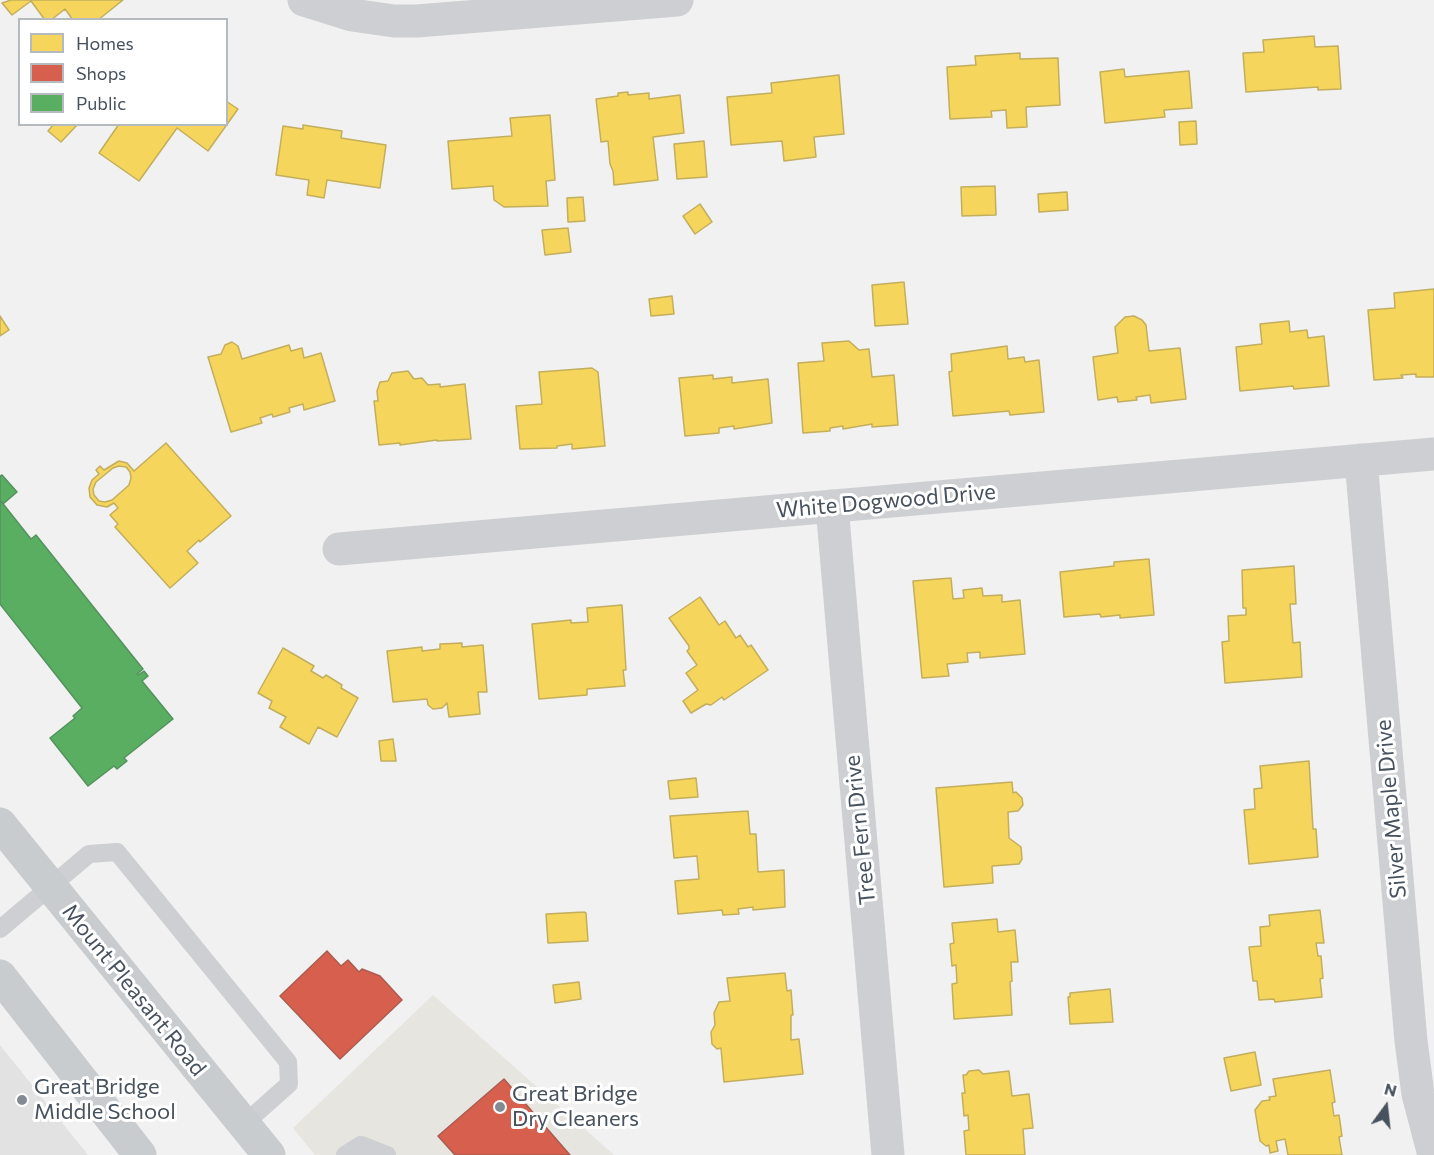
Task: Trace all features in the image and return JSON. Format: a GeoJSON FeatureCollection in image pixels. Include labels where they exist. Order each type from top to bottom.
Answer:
{"type":"FeatureCollection","features":[{"type":"Feature","properties":{"kind":"main road","name":"Mount Pleasant Road"},"geometry":{"type":"LineString","coordinates":[[0,824],[269,1155]]}},
{"type":"Feature","properties":{"kind":"main road"},"geometry":{"type":"LineString","coordinates":[[0,976],[140,1155]]}},
{"type":"Feature","properties":{"kind":"street"},"geometry":{"type":"LineString","coordinates":[[304,0],[352,15],[405,21],[677,0]]}},
{"type":"Feature","properties":{"kind":"street","name":"White Dogwood Drive"},"geometry":{"type":"LineString","coordinates":[[339,549],[1434,454]]}},
{"type":"Feature","properties":{"kind":"street","name":"Silver Maple Drive"},"geometry":{"type":"LineString","coordinates":[[1361,460],[1411,1041],[1418,1094],[1434,1155]]}},
{"type":"Feature","properties":{"kind":"street","name":"Tree Fern Drive"},"geometry":{"type":"LineString","coordinates":[[832,506],[888,1155]]}},
{"type":"Feature","properties":{"kind":"lane"},"geometry":{"type":"LineString","coordinates":[[0,928],[51,888],[88,854],[117,852],[288,1062],[289,1084],[244,1124]]}},
{"type":"Feature","properties":{"kind":"lane"},"geometry":{"type":"LineString","coordinates":[[345,1155],[361,1145],[387,1155]]}},
{"type":"Feature","properties":{"kind":"shaded area"},"geometry":{"type":"Polygon","coordinates":[[[433,995],[614,1155],[315,1155],[293,1128],[433,995]]]}},
{"type":"Feature","properties":{"kind":"shaded area","name":"Great Bridge Middle School"},"geometry":{"type":"Polygon","coordinates":[[[0,1045],[88,1155],[0,1155],[0,1045]]]}},
{"type":"Feature","properties":{"kind":"building: Homes"},"geometry":{"type":"Polygon","coordinates":[[[11,0],[123,0],[100,18],[72,18],[65,9],[54,18],[44,18],[31,1],[12,15],[2,3],[11,0]]]}},
{"type":"Feature","properties":{"kind":"building: Homes"},"geometry":{"type":"Polygon","coordinates":[[[1314,36],[1315,47],[1338,46],[1341,89],[1318,90],[1318,87],[1246,92],[1243,53],[1264,52],[1263,40],[1314,36]]]}},
{"type":"Feature","properties":{"kind":"building: Homes"},"geometry":{"type":"Polygon","coordinates":[[[1020,53],[1020,59],[1058,58],[1060,105],[1026,107],[1027,127],[1007,128],[1006,110],[991,111],[992,117],[950,119],[947,67],[976,65],[975,56],[1020,53]]]}},
{"type":"Feature","properties":{"kind":"building: Homes"},"geometry":{"type":"Polygon","coordinates":[[[1124,69],[1125,77],[1189,71],[1192,108],[1164,110],[1165,117],[1105,123],[1100,72],[1124,69]]]}},
{"type":"Feature","properties":{"kind":"building: Homes"},"geometry":{"type":"Polygon","coordinates":[[[839,75],[844,134],[814,137],[816,157],[784,161],[782,141],[731,145],[727,97],[772,93],[771,83],[839,75]]]}},
{"type":"Feature","properties":{"kind":"building: Homes"},"geometry":{"type":"Polygon","coordinates":[[[628,92],[628,95],[649,93],[649,99],[680,95],[684,133],[653,137],[658,180],[614,185],[608,141],[601,142],[596,99],[628,92]]]}},
{"type":"Feature","properties":{"kind":"building: Homes"},"geometry":{"type":"Polygon","coordinates":[[[228,102],[238,109],[228,123],[228,102]]]}},
{"type":"Feature","properties":{"kind":"building: Homes"},"geometry":{"type":"Polygon","coordinates":[[[550,115],[555,180],[546,181],[548,206],[504,207],[494,200],[493,186],[452,189],[448,141],[512,136],[510,118],[550,115]]]}},
{"type":"Feature","properties":{"kind":"building: Homes"},"geometry":{"type":"Polygon","coordinates":[[[1196,121],[1197,144],[1180,145],[1179,122],[1196,121]]]}},
{"type":"Feature","properties":{"kind":"building: Homes"},"geometry":{"type":"Polygon","coordinates":[[[303,125],[342,131],[341,138],[386,145],[380,188],[327,180],[324,198],[307,195],[309,180],[276,175],[283,126],[303,129],[303,125]]]}},
{"type":"Feature","properties":{"kind":"building: Homes"},"geometry":{"type":"Polygon","coordinates":[[[52,126],[76,126],[61,142],[48,131],[52,126]]]}},
{"type":"Feature","properties":{"kind":"building: Homes"},"geometry":{"type":"Polygon","coordinates":[[[118,126],[226,126],[208,151],[177,128],[139,181],[99,153],[118,126]]]}},
{"type":"Feature","properties":{"kind":"building: Homes"},"geometry":{"type":"Polygon","coordinates":[[[704,141],[707,177],[677,179],[674,144],[704,141]]]}},
{"type":"Feature","properties":{"kind":"building: Homes"},"geometry":{"type":"Polygon","coordinates":[[[995,186],[996,215],[962,216],[961,187],[995,186]]]}},
{"type":"Feature","properties":{"kind":"building: Homes"},"geometry":{"type":"Polygon","coordinates":[[[1067,192],[1068,210],[1039,212],[1038,194],[1067,192]]]}},
{"type":"Feature","properties":{"kind":"building: Homes"},"geometry":{"type":"Polygon","coordinates":[[[583,197],[585,221],[568,222],[567,198],[583,197]]]}},
{"type":"Feature","properties":{"kind":"building: Homes"},"geometry":{"type":"Polygon","coordinates":[[[700,204],[712,222],[695,234],[683,216],[700,204]]]}},
{"type":"Feature","properties":{"kind":"building: Homes"},"geometry":{"type":"Polygon","coordinates":[[[568,228],[571,252],[545,255],[542,230],[568,228]]]}},
{"type":"Feature","properties":{"kind":"building: Homes"},"geometry":{"type":"Polygon","coordinates":[[[904,282],[908,324],[875,326],[872,285],[904,282]]]}},
{"type":"Feature","properties":{"kind":"building: Homes"},"geometry":{"type":"Polygon","coordinates":[[[1434,289],[1434,377],[1416,377],[1416,374],[1401,375],[1403,378],[1374,380],[1368,310],[1395,308],[1394,293],[1434,289]]]}},
{"type":"Feature","properties":{"kind":"building: Homes"},"geometry":{"type":"Polygon","coordinates":[[[672,296],[674,314],[651,316],[649,299],[672,296]]]}},
{"type":"Feature","properties":{"kind":"building: Homes"},"geometry":{"type":"Polygon","coordinates":[[[0,316],[9,330],[0,336],[0,316]]]}},
{"type":"Feature","properties":{"kind":"building: Homes"},"geometry":{"type":"Polygon","coordinates":[[[1134,316],[1146,325],[1149,351],[1180,348],[1186,399],[1151,403],[1150,395],[1136,397],[1137,400],[1118,402],[1117,397],[1098,400],[1093,357],[1118,353],[1115,327],[1125,317],[1134,316]]]}},
{"type":"Feature","properties":{"kind":"building: Homes"},"geometry":{"type":"Polygon","coordinates":[[[1289,321],[1290,332],[1307,330],[1308,338],[1324,336],[1329,386],[1294,389],[1293,386],[1240,391],[1236,347],[1262,344],[1260,324],[1289,321]]]}},
{"type":"Feature","properties":{"kind":"building: Homes"},"geometry":{"type":"Polygon","coordinates":[[[849,341],[859,350],[869,349],[872,377],[894,375],[898,425],[872,427],[872,424],[843,429],[843,426],[830,428],[830,431],[803,433],[798,363],[824,361],[822,343],[849,341]]]}},
{"type":"Feature","properties":{"kind":"building: Homes"},"geometry":{"type":"Polygon","coordinates":[[[232,342],[238,346],[242,359],[289,345],[291,351],[302,348],[304,358],[321,353],[335,401],[304,410],[303,404],[289,408],[290,412],[260,418],[262,423],[231,432],[208,357],[221,354],[225,345],[232,342]]]}},
{"type":"Feature","properties":{"kind":"building: Homes"},"geometry":{"type":"Polygon","coordinates":[[[1007,346],[1008,359],[1024,357],[1025,362],[1039,360],[1044,412],[1010,415],[1009,411],[953,416],[949,372],[952,371],[951,354],[1007,346]]]}},
{"type":"Feature","properties":{"kind":"building: Homes"},"geometry":{"type":"Polygon","coordinates":[[[592,368],[598,372],[605,446],[572,449],[572,444],[557,446],[557,448],[520,449],[516,406],[542,404],[539,372],[592,368]]]}},
{"type":"Feature","properties":{"kind":"building: Homes"},"geometry":{"type":"Polygon","coordinates":[[[408,371],[414,379],[422,378],[428,385],[440,384],[440,387],[465,384],[471,439],[379,445],[374,401],[378,401],[377,391],[380,382],[388,381],[392,373],[408,371]]]}},
{"type":"Feature","properties":{"kind":"building: Homes"},"geometry":{"type":"Polygon","coordinates":[[[713,375],[713,379],[732,377],[732,383],[768,379],[772,423],[734,429],[734,426],[719,428],[719,433],[685,436],[679,378],[713,375]]]}},
{"type":"Feature","properties":{"kind":"building: Homes"},"geometry":{"type":"Polygon","coordinates":[[[166,443],[231,516],[187,551],[198,563],[170,588],[115,527],[118,524],[110,515],[118,508],[114,503],[107,507],[97,505],[90,497],[89,488],[92,480],[99,474],[96,470],[100,466],[104,470],[119,461],[127,463],[134,471],[166,443]],[[126,467],[113,468],[96,482],[93,489],[99,501],[112,500],[129,485],[130,472],[126,467]]]}},
{"type":"Feature","properties":{"kind":"building: Homes"},"geometry":{"type":"Polygon","coordinates":[[[1149,559],[1154,615],[1120,618],[1120,615],[1101,617],[1100,614],[1064,617],[1060,572],[1114,566],[1114,562],[1149,559]]]}},
{"type":"Feature","properties":{"kind":"building: Homes"},"geometry":{"type":"Polygon","coordinates":[[[1294,566],[1296,604],[1290,604],[1293,643],[1300,642],[1302,677],[1225,683],[1222,642],[1229,641],[1228,616],[1246,615],[1246,608],[1243,608],[1242,570],[1294,566]]]}},
{"type":"Feature","properties":{"kind":"building: Homes"},"geometry":{"type":"Polygon","coordinates":[[[951,578],[953,599],[964,598],[963,590],[982,588],[983,596],[1002,595],[1002,602],[1020,600],[1025,654],[980,658],[980,652],[967,653],[968,662],[947,664],[949,676],[922,678],[913,581],[951,578]]]}},
{"type":"Feature","properties":{"kind":"building: Homes"},"geometry":{"type":"Polygon","coordinates":[[[700,597],[719,625],[725,621],[736,638],[740,635],[748,647],[751,645],[768,670],[724,700],[722,697],[711,705],[706,704],[691,713],[683,701],[698,690],[686,673],[697,665],[687,651],[689,646],[669,618],[700,597]]]}},
{"type":"Feature","properties":{"kind":"building: Homes"},"geometry":{"type":"Polygon","coordinates":[[[622,605],[625,686],[587,689],[587,695],[539,699],[532,624],[571,620],[571,623],[588,622],[587,608],[622,605]]]}},
{"type":"Feature","properties":{"kind":"building: Homes"},"geometry":{"type":"Polygon","coordinates":[[[462,643],[462,647],[483,645],[487,692],[478,692],[480,714],[449,717],[447,703],[442,708],[433,709],[428,705],[427,699],[393,702],[387,651],[422,647],[422,651],[440,649],[440,644],[462,643]]]}},
{"type":"Feature","properties":{"kind":"building: Homes"},"geometry":{"type":"Polygon","coordinates":[[[283,648],[314,666],[311,671],[323,678],[326,675],[342,685],[341,688],[358,698],[337,737],[318,727],[309,744],[280,727],[286,717],[269,708],[272,701],[258,693],[283,648]]]}},
{"type":"Feature","properties":{"kind":"building: Homes"},"geometry":{"type":"Polygon","coordinates":[[[393,739],[396,761],[381,761],[379,741],[393,739]]]}},
{"type":"Feature","properties":{"kind":"building: Homes"},"geometry":{"type":"Polygon","coordinates":[[[1309,761],[1313,829],[1316,829],[1318,857],[1249,864],[1244,810],[1255,809],[1254,789],[1262,788],[1260,766],[1309,761]]]}},
{"type":"Feature","properties":{"kind":"building: Homes"},"geometry":{"type":"Polygon","coordinates":[[[696,778],[698,797],[670,799],[668,781],[696,778]]]}},
{"type":"Feature","properties":{"kind":"building: Homes"},"geometry":{"type":"Polygon","coordinates":[[[1012,782],[1013,793],[1016,792],[1022,798],[1023,805],[1018,811],[1008,812],[1009,838],[1021,847],[1022,859],[1019,864],[992,866],[993,883],[944,887],[936,788],[1012,782]]]}},
{"type":"Feature","properties":{"kind":"building: Homes"},"geometry":{"type":"Polygon","coordinates":[[[748,811],[750,834],[756,834],[758,872],[784,870],[785,907],[738,909],[739,914],[723,915],[722,910],[678,914],[675,881],[699,879],[697,856],[674,858],[670,816],[748,811]]]}},
{"type":"Feature","properties":{"kind":"building: Homes"},"geometry":{"type":"Polygon","coordinates":[[[1320,910],[1324,943],[1316,943],[1318,956],[1321,956],[1322,997],[1275,1002],[1274,999],[1259,1000],[1257,981],[1253,981],[1249,947],[1261,946],[1260,927],[1270,926],[1269,915],[1320,910]]]}},
{"type":"Feature","properties":{"kind":"building: Homes"},"geometry":{"type":"Polygon","coordinates":[[[586,913],[588,941],[548,943],[546,914],[586,913]]]}},
{"type":"Feature","properties":{"kind":"building: Homes"},"geometry":{"type":"Polygon","coordinates":[[[997,919],[998,932],[1015,930],[1018,962],[1011,962],[1012,1015],[954,1019],[952,984],[957,983],[956,965],[952,966],[950,944],[954,943],[952,923],[997,919]]]}},
{"type":"Feature","properties":{"kind":"building: Homes"},"geometry":{"type":"Polygon","coordinates":[[[785,973],[787,991],[791,990],[793,1015],[791,1015],[791,1040],[799,1039],[803,1074],[724,1082],[721,1048],[717,1049],[712,1044],[711,1032],[715,1025],[714,1013],[719,1002],[730,1001],[727,978],[785,973]]]}},
{"type":"Feature","properties":{"kind":"building: Homes"},"geometry":{"type":"Polygon","coordinates":[[[579,982],[581,999],[555,1003],[553,985],[579,982]]]}},
{"type":"Feature","properties":{"kind":"building: Homes"},"geometry":{"type":"Polygon","coordinates":[[[1110,989],[1113,1022],[1070,1024],[1068,997],[1070,993],[1110,989]]]}},
{"type":"Feature","properties":{"kind":"building: Homes"},"geometry":{"type":"Polygon","coordinates":[[[1255,1052],[1261,1085],[1231,1091],[1224,1058],[1255,1052]]]}},
{"type":"Feature","properties":{"kind":"building: Homes"},"geometry":{"type":"Polygon","coordinates":[[[979,1070],[983,1074],[1009,1071],[1012,1096],[1029,1094],[1033,1128],[1023,1129],[1025,1155],[966,1155],[964,1131],[969,1130],[968,1115],[964,1116],[963,1075],[969,1071],[979,1070]]]}},
{"type":"Feature","properties":{"kind":"building: Homes"},"geometry":{"type":"Polygon","coordinates":[[[1330,1070],[1335,1102],[1332,1103],[1334,1116],[1339,1115],[1342,1136],[1339,1137],[1342,1155],[1288,1155],[1285,1139],[1276,1141],[1278,1151],[1270,1153],[1269,1145],[1266,1146],[1260,1141],[1255,1110],[1262,1101],[1276,1096],[1273,1079],[1330,1070]]]}},
{"type":"Feature","properties":{"kind":"building: Shops"},"geometry":{"type":"Polygon","coordinates":[[[327,951],[341,966],[348,960],[359,972],[362,969],[380,976],[402,1000],[340,1059],[280,996],[327,951]]]}},
{"type":"Feature","properties":{"kind":"building: Shops","name":"Great Bridge Dry Cleaners"},"geometry":{"type":"Polygon","coordinates":[[[504,1079],[570,1155],[455,1155],[438,1136],[504,1079]]]}},
{"type":"Feature","properties":{"kind":"building: Public"},"geometry":{"type":"Polygon","coordinates":[[[2,475],[17,492],[3,504],[0,500],[0,476],[2,475]]]}},
{"type":"Feature","properties":{"kind":"building: Public"},"geometry":{"type":"Polygon","coordinates":[[[0,500],[31,539],[36,535],[143,669],[137,674],[144,671],[148,676],[142,681],[173,719],[124,758],[127,761],[117,769],[114,766],[88,786],[50,738],[75,718],[73,716],[82,708],[0,604],[0,500]]]}},
{"type":"Feature","properties":{"kind":"place","name":"Great Bridge Middle School"},"geometry":{"type":"Point","coordinates":[22,1100]}},
{"type":"Feature","properties":{"kind":"place","name":"Great Bridge Dry Cleaners"},"geometry":{"type":"Point","coordinates":[500,1107]}}]}
